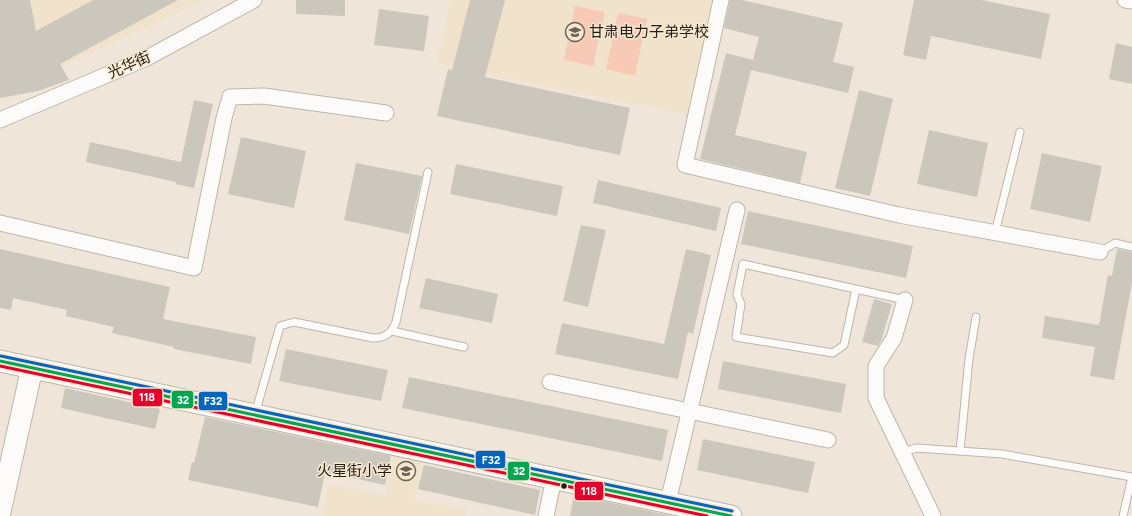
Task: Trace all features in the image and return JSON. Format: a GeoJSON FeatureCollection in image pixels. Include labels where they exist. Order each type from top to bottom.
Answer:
{"type":"FeatureCollection","features":[{"type":"Feature","properties":{"kind":"street","name":"光华街"},"geometry":{"type":"LineString","coordinates":[[0,120],[147,58],[254,0]]}},
{"type":"Feature","properties":{"kind":"street"},"geometry":{"type":"LineString","coordinates":[[721,0],[685,164],[899,215],[1100,252]]}},
{"type":"Feature","properties":{"kind":"street"},"geometry":{"type":"LineString","coordinates":[[1125,0],[1132,1]]}},
{"type":"Feature","properties":{"kind":"street"},"geometry":{"type":"LineString","coordinates":[[0,223],[194,268],[224,118],[230,97],[264,96],[386,113]]}},
{"type":"Feature","properties":{"kind":"street"},"geometry":{"type":"LineString","coordinates":[[668,502],[737,210]]}},
{"type":"Feature","properties":{"kind":"street"},"geometry":{"type":"LineString","coordinates":[[905,300],[894,338],[876,366],[876,398],[933,516]]}},
{"type":"Feature","properties":{"kind":"street"},"geometry":{"type":"LineString","coordinates":[[0,361],[731,516]]}},
{"type":"Feature","properties":{"kind":"street"},"geometry":{"type":"LineString","coordinates":[[0,512],[32,368]]}},
{"type":"Feature","properties":{"kind":"street"},"geometry":{"type":"LineString","coordinates":[[550,382],[828,440]]}},
{"type":"Feature","properties":{"kind":"street"},"geometry":{"type":"LineString","coordinates":[[546,516],[554,478]]}},
{"type":"Feature","properties":{"kind":"lane"},"geometry":{"type":"LineString","coordinates":[[995,233],[1020,132]]}},
{"type":"Feature","properties":{"kind":"lane"},"geometry":{"type":"LineString","coordinates":[[255,414],[280,326],[294,322],[373,338],[384,337],[392,331],[396,322],[428,172]]}},
{"type":"Feature","properties":{"kind":"lane"},"geometry":{"type":"LineString","coordinates":[[1100,252],[1115,243],[1132,246]]}},
{"type":"Feature","properties":{"kind":"lane"},"geometry":{"type":"LineString","coordinates":[[856,289],[844,345],[833,353],[736,337],[741,304],[737,295],[742,264],[856,289],[905,300]]}},
{"type":"Feature","properties":{"kind":"lane"},"geometry":{"type":"LineString","coordinates":[[960,451],[969,359],[976,317]]}},
{"type":"Feature","properties":{"kind":"lane"},"geometry":{"type":"LineString","coordinates":[[392,331],[464,347]]}},
{"type":"Feature","properties":{"kind":"lane"},"geometry":{"type":"LineString","coordinates":[[902,452],[917,448],[1002,454],[1132,477],[1123,516]]}},
{"type":"Feature","properties":{"kind":"shaded area"},"geometry":{"type":"Polygon","coordinates":[[[0,0],[204,0],[0,96],[0,0]]]}},
{"type":"Feature","properties":{"kind":"shaded area","name":"甘肃电力子弟学校"},"geometry":{"type":"Polygon","coordinates":[[[450,0],[713,0],[689,115],[437,64],[450,0]]]}},
{"type":"Feature","properties":{"kind":"shaded area"},"geometry":{"type":"Polygon","coordinates":[[[575,6],[605,12],[593,66],[564,60],[575,6]]]}},
{"type":"Feature","properties":{"kind":"shaded area"},"geometry":{"type":"Polygon","coordinates":[[[618,13],[647,19],[635,76],[606,69],[618,13]]]}},
{"type":"Feature","properties":{"kind":"shaded area","name":"火星街小学"},"geometry":{"type":"Polygon","coordinates":[[[395,451],[423,457],[414,499],[467,511],[465,516],[322,516],[329,484],[385,496],[395,451]]]}},
{"type":"Feature","properties":{"kind":"building"},"geometry":{"type":"Polygon","coordinates":[[[0,0],[30,0],[36,31],[93,0],[178,0],[60,64],[69,80],[38,91],[0,98],[0,0]]]}},
{"type":"Feature","properties":{"kind":"building"},"geometry":{"type":"Polygon","coordinates":[[[296,0],[345,0],[345,16],[296,14],[296,0]]]}},
{"type":"Feature","properties":{"kind":"building"},"geometry":{"type":"Polygon","coordinates":[[[470,0],[505,0],[485,77],[630,108],[620,155],[437,116],[448,69],[452,70],[470,0]]]}},
{"type":"Feature","properties":{"kind":"building"},"geometry":{"type":"Polygon","coordinates":[[[730,0],[742,0],[843,23],[833,62],[854,67],[848,93],[751,70],[735,135],[807,152],[800,183],[700,159],[726,53],[753,60],[759,37],[724,28],[730,0]]]}},
{"type":"Feature","properties":{"kind":"building"},"geometry":{"type":"Polygon","coordinates":[[[914,0],[982,0],[1050,14],[1041,59],[931,36],[926,60],[903,55],[914,0]]]}},
{"type":"Feature","properties":{"kind":"building"},"geometry":{"type":"Polygon","coordinates":[[[379,9],[429,16],[424,51],[374,45],[379,9]]]}},
{"type":"Feature","properties":{"kind":"building"},"geometry":{"type":"Polygon","coordinates":[[[1116,43],[1132,47],[1132,84],[1109,79],[1116,43]]]}},
{"type":"Feature","properties":{"kind":"building"},"geometry":{"type":"Polygon","coordinates":[[[859,90],[893,99],[870,196],[835,188],[859,90]]]}},
{"type":"Feature","properties":{"kind":"building"},"geometry":{"type":"Polygon","coordinates":[[[194,100],[213,104],[194,188],[176,184],[176,182],[86,162],[90,142],[181,162],[194,100]]]}},
{"type":"Feature","properties":{"kind":"building"},"geometry":{"type":"Polygon","coordinates":[[[929,130],[988,143],[977,197],[917,184],[929,130]]]}},
{"type":"Feature","properties":{"kind":"building"},"geometry":{"type":"Polygon","coordinates":[[[241,137],[306,151],[294,208],[228,194],[241,137]]]}},
{"type":"Feature","properties":{"kind":"building"},"geometry":{"type":"Polygon","coordinates":[[[1042,153],[1102,166],[1090,222],[1030,209],[1042,153]]]}},
{"type":"Feature","properties":{"kind":"building"},"geometry":{"type":"Polygon","coordinates":[[[356,163],[422,176],[409,234],[344,220],[356,163]]]}},
{"type":"Feature","properties":{"kind":"building"},"geometry":{"type":"Polygon","coordinates":[[[456,164],[563,186],[557,216],[450,194],[456,164]]]}},
{"type":"Feature","properties":{"kind":"building"},"geometry":{"type":"Polygon","coordinates":[[[598,180],[721,208],[716,231],[593,203],[598,180]]]}},
{"type":"Feature","properties":{"kind":"building"},"geometry":{"type":"Polygon","coordinates":[[[748,211],[913,246],[906,278],[741,244],[748,211]]]}},
{"type":"Feature","properties":{"kind":"building"},"geometry":{"type":"Polygon","coordinates":[[[581,225],[606,230],[588,307],[563,301],[581,225]]]}},
{"type":"Feature","properties":{"kind":"building"},"geometry":{"type":"Polygon","coordinates":[[[0,249],[170,287],[163,319],[256,337],[251,364],[174,349],[174,347],[112,333],[114,327],[66,316],[67,310],[13,298],[11,310],[0,308],[0,249]]]}},
{"type":"Feature","properties":{"kind":"building"},"geometry":{"type":"Polygon","coordinates":[[[686,249],[711,255],[693,334],[688,332],[678,379],[555,354],[562,323],[664,344],[686,249]]]}},
{"type":"Feature","properties":{"kind":"building"},"geometry":{"type":"Polygon","coordinates":[[[1117,249],[1132,252],[1132,283],[1114,380],[1090,376],[1095,347],[1042,338],[1045,316],[1099,325],[1108,275],[1112,276],[1117,249]]]}},
{"type":"Feature","properties":{"kind":"building"},"geometry":{"type":"Polygon","coordinates":[[[426,278],[498,294],[492,323],[419,308],[426,278]]]}},
{"type":"Feature","properties":{"kind":"building"},"geometry":{"type":"Polygon","coordinates":[[[874,299],[892,304],[881,341],[878,346],[862,342],[874,299]]]}},
{"type":"Feature","properties":{"kind":"building"},"geometry":{"type":"Polygon","coordinates":[[[286,349],[388,370],[381,401],[279,381],[286,349]]]}},
{"type":"Feature","properties":{"kind":"building"},"geometry":{"type":"Polygon","coordinates":[[[723,361],[846,384],[841,413],[718,389],[723,361]]]}},
{"type":"Feature","properties":{"kind":"building"},"geometry":{"type":"Polygon","coordinates":[[[409,377],[668,430],[662,461],[402,408],[409,377]]]}},
{"type":"Feature","properties":{"kind":"building"},"geometry":{"type":"Polygon","coordinates":[[[65,388],[160,409],[155,429],[61,408],[65,388]]]}},
{"type":"Feature","properties":{"kind":"building"},"geometry":{"type":"Polygon","coordinates":[[[205,417],[391,456],[385,485],[325,472],[318,507],[188,480],[192,462],[194,463],[205,417]]]}},
{"type":"Feature","properties":{"kind":"building"},"geometry":{"type":"Polygon","coordinates":[[[703,439],[815,462],[808,493],[697,470],[703,439]]]}},
{"type":"Feature","properties":{"kind":"building"},"geometry":{"type":"Polygon","coordinates":[[[424,465],[540,490],[535,515],[418,489],[424,465]]]}},
{"type":"Feature","properties":{"kind":"building"},"geometry":{"type":"Polygon","coordinates":[[[574,495],[673,516],[570,516],[574,495]]]}},
{"type":"Feature","properties":{"kind":"transit line","name":"F32"},"geometry":{"type":"LineString","coordinates":[[1,356],[732,511]]}},
{"type":"Feature","properties":{"kind":"transit line","name":"32"},"geometry":{"type":"LineString","coordinates":[[0,361],[731,516]]}},
{"type":"Feature","properties":{"kind":"transit line","name":"118"},"geometry":{"type":"LineString","coordinates":[[0,366],[707,516]]}},
{"type":"Feature","properties":{"kind":"place","name":"甘肃电力子弟学校"},"geometry":{"type":"Point","coordinates":[575,32]}},
{"type":"Feature","properties":{"kind":"place","name":"火星街小学"},"geometry":{"type":"Point","coordinates":[406,471]}}]}
